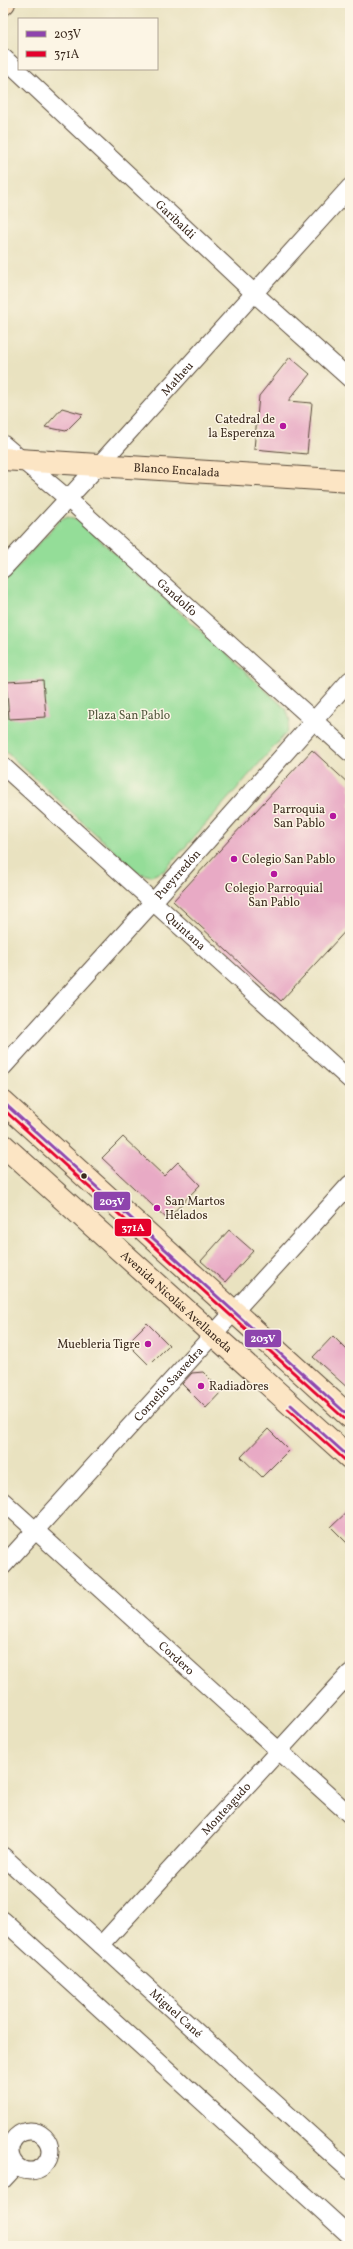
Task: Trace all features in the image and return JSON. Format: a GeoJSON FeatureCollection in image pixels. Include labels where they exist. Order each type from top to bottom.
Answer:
{"type":"FeatureCollection","features":[{"type":"Feature","properties":{"kind":"main road","name":"Blanco Encalada"},"geometry":{"type":"LineString","coordinates":[[12,460],[350,481]]}},
{"type":"Feature","properties":{"kind":"main road"},"geometry":{"type":"LineString","coordinates":[[3,1102],[350,1417]]}},
{"type":"Feature","properties":{"kind":"main road","name":"Avenida Nicolás Avellaneda"},"geometry":{"type":"LineString","coordinates":[[3,1145],[350,1458]]}},
{"type":"Feature","properties":{"kind":"street","name":"Garibaldi"},"geometry":{"type":"LineString","coordinates":[[3,57],[254,293],[350,379]]}},
{"type":"Feature","properties":{"kind":"street","name":"Matheu"},"geometry":{"type":"LineString","coordinates":[[3,569],[67,498],[100,465],[350,188]]}},
{"type":"Feature","properties":{"kind":"street","name":"Gandolfo"},"geometry":{"type":"LineString","coordinates":[[3,444],[12,460],[67,498],[350,753]]}},
{"type":"Feature","properties":{"kind":"street","name":"Pueyrredón"},"geometry":{"type":"LineString","coordinates":[[3,1067],[153,902],[350,680]]}},
{"type":"Feature","properties":{"kind":"street","name":"Quintana"},"geometry":{"type":"LineString","coordinates":[[3,766],[350,1080]]}},
{"type":"Feature","properties":{"kind":"street","name":"Cornelio Saavedra"},"geometry":{"type":"LineString","coordinates":[[3,1566],[350,1184]]}},
{"type":"Feature","properties":{"kind":"street","name":"Cordero"},"geometry":{"type":"LineString","coordinates":[[3,1501],[350,1815]]}},
{"type":"Feature","properties":{"kind":"street","name":"Monteagudo"},"geometry":{"type":"LineString","coordinates":[[101,1945],[350,1673]]}},
{"type":"Feature","properties":{"kind":"street","name":"Miguel Cané"},"geometry":{"type":"LineString","coordinates":[[3,1856],[350,2171]]}},
{"type":"Feature","properties":{"kind":"street"},"geometry":{"type":"LineString","coordinates":[[3,1920],[350,2236]]}},
{"type":"Feature","properties":{"kind":"street"},"geometry":{"type":"LineString","coordinates":[[3,2180],[16,2166]]}},
{"type":"Feature","properties":{"kind":"green space","name":"Plaza San Pablo"},"geometry":{"type":"Polygon","coordinates":[[[68,516],[77,519],[286,709],[290,721],[287,732],[164,871],[151,876],[138,873],[3,749],[3,583],[61,519],[68,516]]]}},
{"type":"Feature","properties":{"kind":"building","name":"Catedral de la Esperenza"},"geometry":{"type":"Polygon","coordinates":[[[290,357],[310,374],[288,401],[312,403],[307,454],[254,449],[259,396],[290,357]]]}},
{"type":"Feature","properties":{"kind":"building"},"geometry":{"type":"Polygon","coordinates":[[[62,408],[83,414],[66,431],[45,427],[62,408]]]}},
{"type":"Feature","properties":{"kind":"building"},"geometry":{"type":"Polygon","coordinates":[[[43,680],[46,717],[9,719],[6,682],[43,680]]]}},
{"type":"Feature","properties":{"kind":"building","name":"Colegio Parroquial San Pablo"},"geometry":{"type":"Polygon","coordinates":[[[312,750],[350,785],[350,926],[281,1001],[173,901],[312,750]]]}},
{"type":"Feature","properties":{"kind":"building"},"geometry":{"type":"Polygon","coordinates":[[[123,1137],[164,1176],[178,1162],[200,1185],[167,1219],[102,1158],[123,1137]]]}},
{"type":"Feature","properties":{"kind":"building"},"geometry":{"type":"Polygon","coordinates":[[[229,1230],[253,1251],[225,1282],[201,1261],[229,1230]]]}},
{"type":"Feature","properties":{"kind":"building","name":"Muebleria Tigre"},"geometry":{"type":"Polygon","coordinates":[[[147,1323],[169,1345],[149,1365],[127,1343],[147,1323]]]}},
{"type":"Feature","properties":{"kind":"building"},"geometry":{"type":"Polygon","coordinates":[[[333,1336],[350,1353],[350,1390],[313,1357],[333,1336]]]}},
{"type":"Feature","properties":{"kind":"building","name":"Radiadores"},"geometry":{"type":"Polygon","coordinates":[[[203,1372],[222,1391],[206,1408],[182,1384],[192,1373],[203,1372]]]}},
{"type":"Feature","properties":{"kind":"building"},"geometry":{"type":"Polygon","coordinates":[[[268,1429],[289,1450],[262,1477],[241,1457],[268,1429]]]}},
{"type":"Feature","properties":{"kind":"building"},"geometry":{"type":"Polygon","coordinates":[[[350,1509],[350,1546],[331,1527],[350,1509]]]}},
{"type":"Feature","properties":{"kind":"transit line","name":"203V"},"geometry":{"type":"LineString","coordinates":[[3,1102],[350,1417]]}},
{"type":"Feature","properties":{"kind":"transit line","name":"371A"},"geometry":{"type":"LineString","coordinates":[[3,1109],[347,1421]]}},
{"type":"Feature","properties":{"kind":"transit line","name":"203V"},"geometry":{"type":"LineString","coordinates":[[291,1405],[350,1458]]}},
{"type":"Feature","properties":{"kind":"transit line","name":"371A"},"geometry":{"type":"LineString","coordinates":[[288,1409],[347,1462]]}},
{"type":"Feature","properties":{"kind":"place","name":"Catedral de la Esperenza"},"geometry":{"type":"Point","coordinates":[283,426]}},
{"type":"Feature","properties":{"kind":"place","name":"Parroquia San Pablo"},"geometry":{"type":"Point","coordinates":[333,816]}},
{"type":"Feature","properties":{"kind":"place","name":"Colegio San Pablo"},"geometry":{"type":"Point","coordinates":[234,859]}},
{"type":"Feature","properties":{"kind":"place","name":"Colegio Parroquial San Pablo"},"geometry":{"type":"Point","coordinates":[274,874]}},
{"type":"Feature","properties":{"kind":"place","name":"San Martos Helados"},"geometry":{"type":"Point","coordinates":[157,1208]}},
{"type":"Feature","properties":{"kind":"place","name":"Muebleria Tigre"},"geometry":{"type":"Point","coordinates":[148,1344]}},
{"type":"Feature","properties":{"kind":"place","name":"Radiadores"},"geometry":{"type":"Point","coordinates":[201,1386]}}]}
